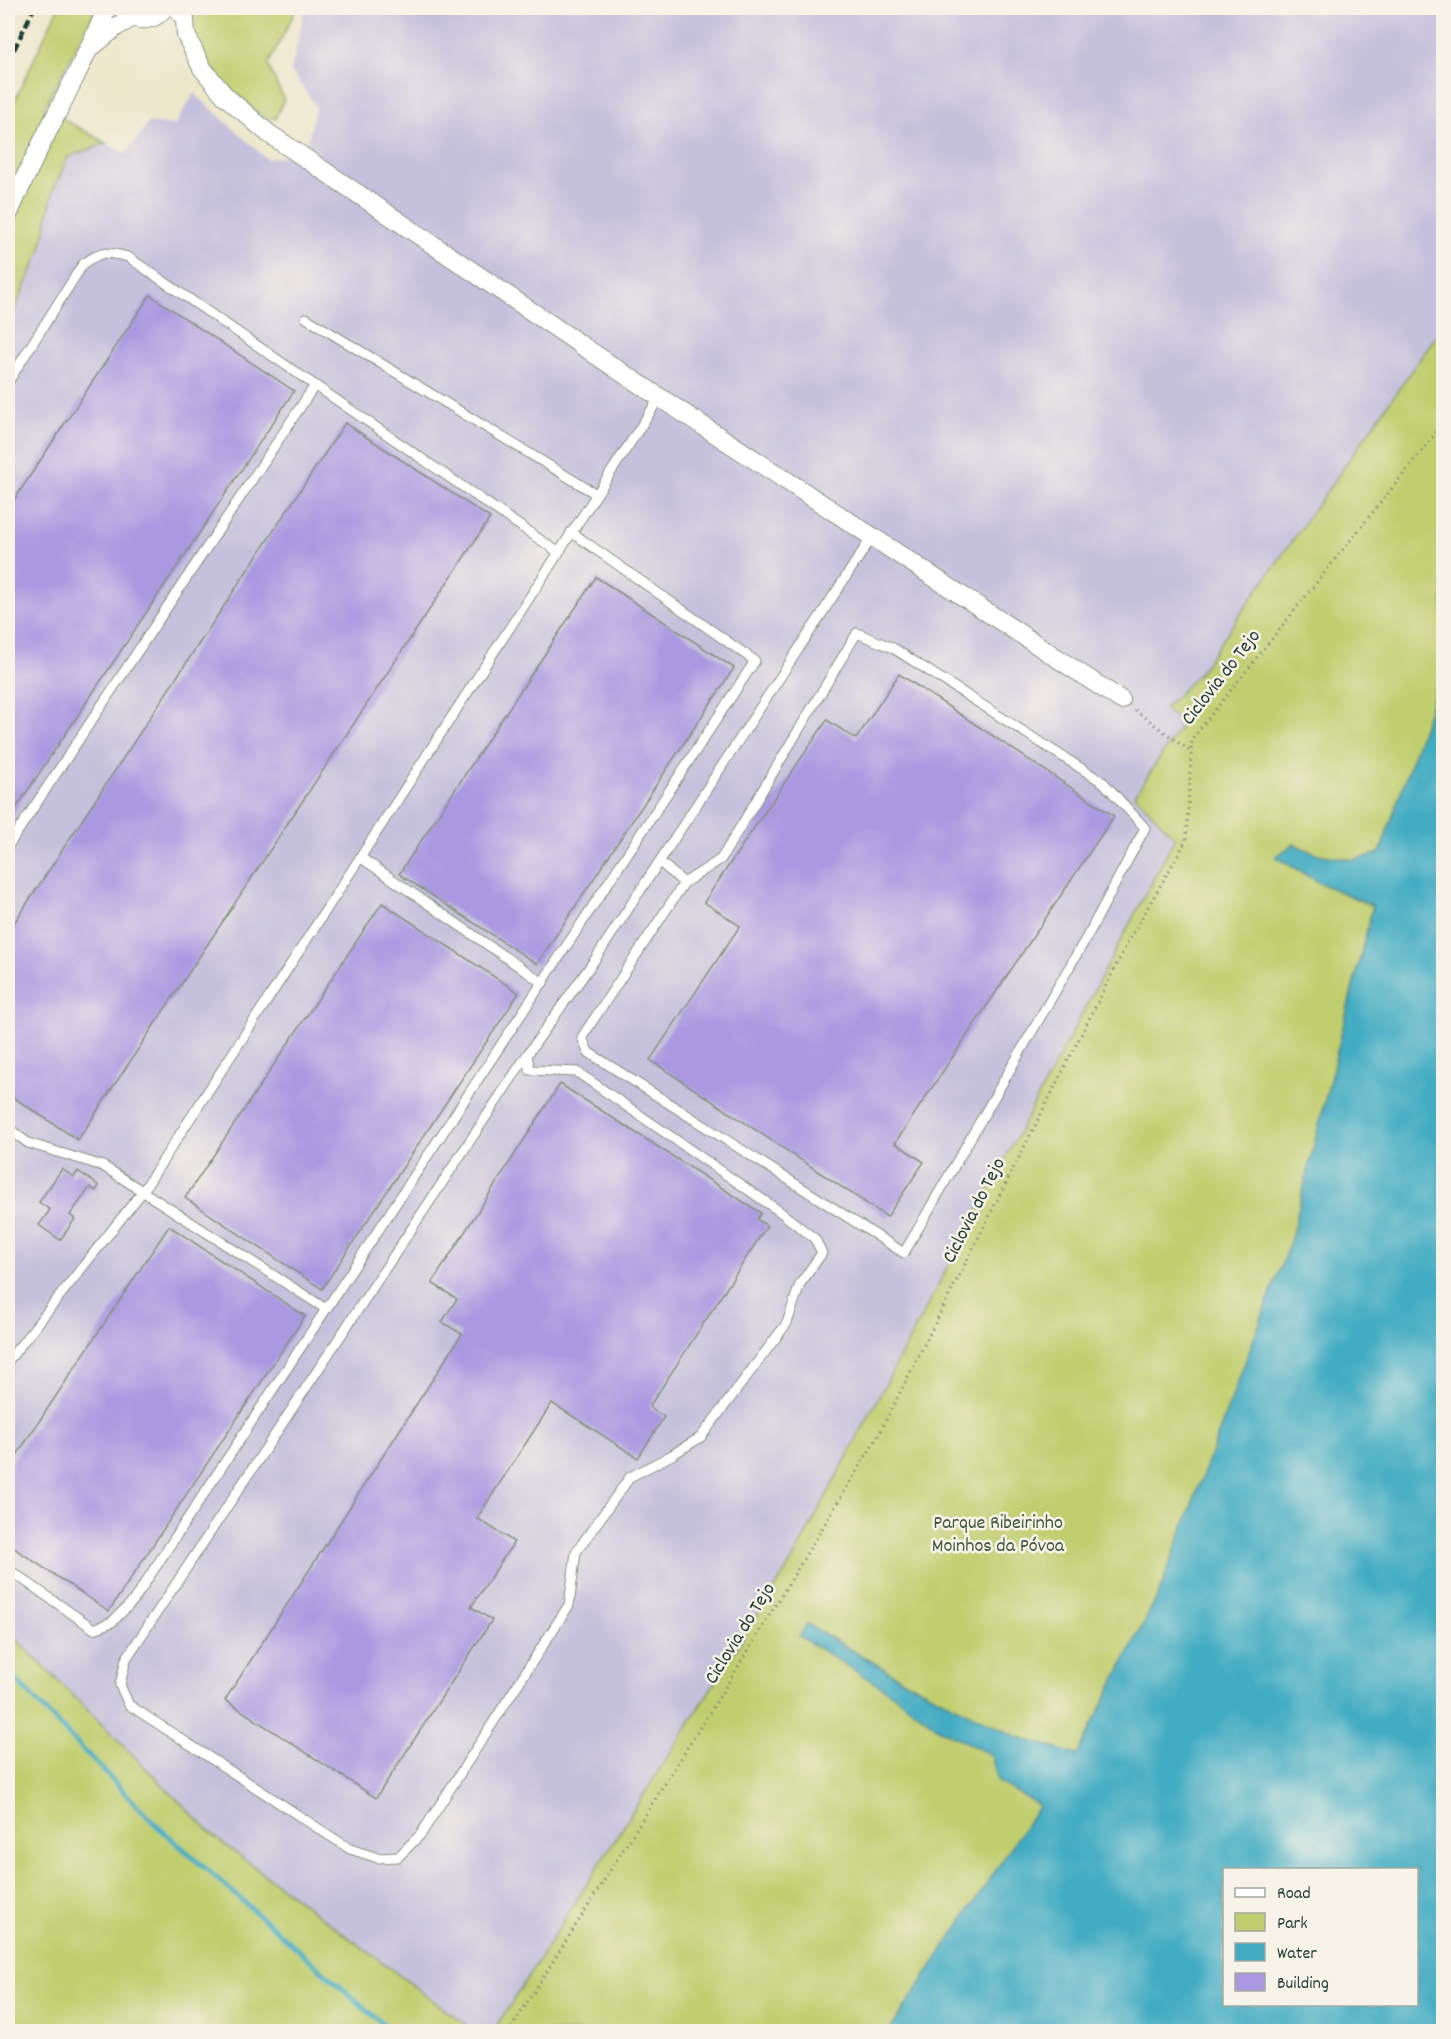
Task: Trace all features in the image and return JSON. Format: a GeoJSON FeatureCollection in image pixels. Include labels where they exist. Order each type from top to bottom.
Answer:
{"type":"FeatureCollection","features":[{"type":"Feature","properties":{"kind":"street"},"geometry":{"type":"LineString","coordinates":[[8,215],[20,186],[90,49],[107,8]]}},
{"type":"Feature","properties":{"kind":"street"},"geometry":{"type":"LineString","coordinates":[[177,8],[185,19],[186,35]]}},
{"type":"Feature","properties":{"kind":"street"},"geometry":{"type":"LineString","coordinates":[[90,49],[116,27],[128,12],[141,20],[161,12],[186,35],[202,68],[225,96],[268,133],[660,397],[1121,700]]}},
{"type":"Feature","properties":{"kind":"lane"},"geometry":{"type":"LineString","coordinates":[[8,382],[83,264],[98,253],[110,252],[128,256],[558,552]]}},
{"type":"Feature","properties":{"kind":"lane"},"geometry":{"type":"LineString","coordinates":[[306,318],[596,494]]}},
{"type":"Feature","properties":{"kind":"lane"},"geometry":{"type":"LineString","coordinates":[[8,846],[315,385]]}},
{"type":"Feature","properties":{"kind":"lane"},"geometry":{"type":"LineString","coordinates":[[8,1361],[143,1191],[660,397]]}},
{"type":"Feature","properties":{"kind":"lane"},"geometry":{"type":"LineString","coordinates":[[8,1569],[94,1629],[112,1622],[133,1601],[755,661],[571,532]]}},
{"type":"Feature","properties":{"kind":"lane"},"geometry":{"type":"LineString","coordinates":[[526,1055],[530,1070],[577,1072],[779,1211],[814,1239],[822,1253],[800,1284],[787,1323],[701,1437],[630,1477],[576,1552],[569,1605],[421,1834],[398,1857],[378,1858],[350,1849],[129,1705],[120,1685],[126,1659],[526,1055],[596,958],[660,862],[872,537]]}},
{"type":"Feature","properties":{"kind":"lane"},"geometry":{"type":"LineString","coordinates":[[857,633],[893,648],[1104,783],[1145,828],[1089,933],[904,1252],[588,1052],[582,1037],[684,883],[721,859],[857,633]]}},
{"type":"Feature","properties":{"kind":"lane"},"geometry":{"type":"LineString","coordinates":[[360,857],[543,984]]}},
{"type":"Feature","properties":{"kind":"lane"},"geometry":{"type":"LineString","coordinates":[[660,862],[684,883]]}},
{"type":"Feature","properties":{"kind":"lane"},"geometry":{"type":"LineString","coordinates":[[8,1128],[28,1143],[103,1166],[326,1309]]}},
{"type":"Feature","properties":{"kind":"path","name":"Ciclovia do Tejo"},"geometry":{"type":"LineString","coordinates":[[513,2031],[510,2030],[738,1667],[878,1436],[1129,940],[1186,841],[1192,739],[1443,423]]}},
{"type":"Feature","properties":{"kind":"path"},"geometry":{"type":"LineString","coordinates":[[1121,700],[1191,752]]}},
{"type":"Feature","properties":{"kind":"shaded area"},"geometry":{"type":"Polygon","coordinates":[[[305,8],[357,8],[375,12],[378,8],[1443,8],[1443,326],[1199,673],[1164,709],[1183,722],[1135,795],[1175,838],[792,1561],[493,2031],[474,2031],[217,1839],[8,1631],[8,325],[41,249],[53,191],[68,157],[106,143],[126,154],[149,122],[175,125],[194,93],[267,159],[305,152],[316,106],[291,71],[305,8]]]}},
{"type":"Feature","properties":{"kind":"green space"},"geometry":{"type":"Polygon","coordinates":[[[58,8],[97,8],[44,108],[106,143],[68,157],[53,191],[41,249],[8,325],[8,115],[58,8]]]}},
{"type":"Feature","properties":{"kind":"green space"},"geometry":{"type":"Polygon","coordinates":[[[188,8],[295,8],[268,65],[284,100],[275,119],[261,116],[220,79],[193,38],[188,8]]]}},
{"type":"Feature","properties":{"kind":"green space","name":"Parque Ribeirinho Moinhos da Póvoa"},"geometry":{"type":"Polygon","coordinates":[[[1443,326],[1443,669],[1380,853],[1354,860],[1317,854],[1293,844],[1276,857],[1320,883],[1373,905],[1291,1239],[1159,1593],[1077,1755],[1015,1736],[903,1680],[808,1624],[800,1636],[885,1689],[1068,1780],[986,2031],[493,2032],[792,1561],[1175,838],[1135,795],[1183,723],[1164,709],[1199,673],[1443,326]]]}},
{"type":"Feature","properties":{"kind":"green space"},"geometry":{"type":"Polygon","coordinates":[[[8,1631],[217,1839],[474,2031],[8,2031],[8,1631]]]}},
{"type":"Feature","properties":{"kind":"water"},"geometry":{"type":"Polygon","coordinates":[[[1443,669],[1443,2031],[889,2031],[1039,1805],[998,1782],[991,1755],[938,1728],[885,1689],[799,1636],[807,1624],[903,1680],[1015,1736],[1077,1755],[1159,1593],[1291,1239],[1373,906],[1320,883],[1276,857],[1293,844],[1317,854],[1354,860],[1380,853],[1443,669]]]}},
{"type":"Feature","properties":{"kind":"building"},"geometry":{"type":"Polygon","coordinates":[[[150,295],[294,391],[8,820],[8,509],[150,295]]]}},
{"type":"Feature","properties":{"kind":"building"},"geometry":{"type":"Polygon","coordinates":[[[345,423],[490,518],[78,1140],[8,1094],[8,932],[345,423]]]}},
{"type":"Feature","properties":{"kind":"building"},"geometry":{"type":"Polygon","coordinates":[[[596,577],[734,668],[537,964],[399,874],[596,577]]]}},
{"type":"Feature","properties":{"kind":"building"},"geometry":{"type":"Polygon","coordinates":[[[899,674],[1114,816],[895,1143],[924,1162],[887,1217],[650,1060],[740,926],[704,902],[827,720],[856,739],[899,674]]]}},
{"type":"Feature","properties":{"kind":"building"},"geometry":{"type":"Polygon","coordinates":[[[382,903],[519,993],[322,1289],[185,1198],[382,903]]]}},
{"type":"Feature","properties":{"kind":"building"},"geometry":{"type":"Polygon","coordinates":[[[560,1084],[761,1213],[757,1219],[767,1226],[649,1407],[664,1417],[638,1458],[552,1403],[477,1518],[514,1542],[471,1607],[492,1620],[376,1798],[225,1700],[462,1334],[442,1322],[457,1299],[432,1283],[560,1084]]]}},
{"type":"Feature","properties":{"kind":"building"},"geometry":{"type":"Polygon","coordinates":[[[62,1169],[74,1177],[78,1171],[99,1186],[95,1191],[90,1187],[70,1215],[75,1219],[60,1240],[39,1225],[50,1210],[39,1202],[62,1169]]]}},
{"type":"Feature","properties":{"kind":"building"},"geometry":{"type":"Polygon","coordinates":[[[169,1226],[305,1316],[109,1611],[8,1544],[8,1468],[169,1226]]]}},
{"type":"Feature","properties":{"kind":"waterway"},"geometry":{"type":"LineString","coordinates":[[8,1672],[155,1824],[392,2032]]}},
{"type":"Feature","properties":{"kind":"railway"},"geometry":{"type":"LineString","coordinates":[[8,62],[34,8]]}}]}
